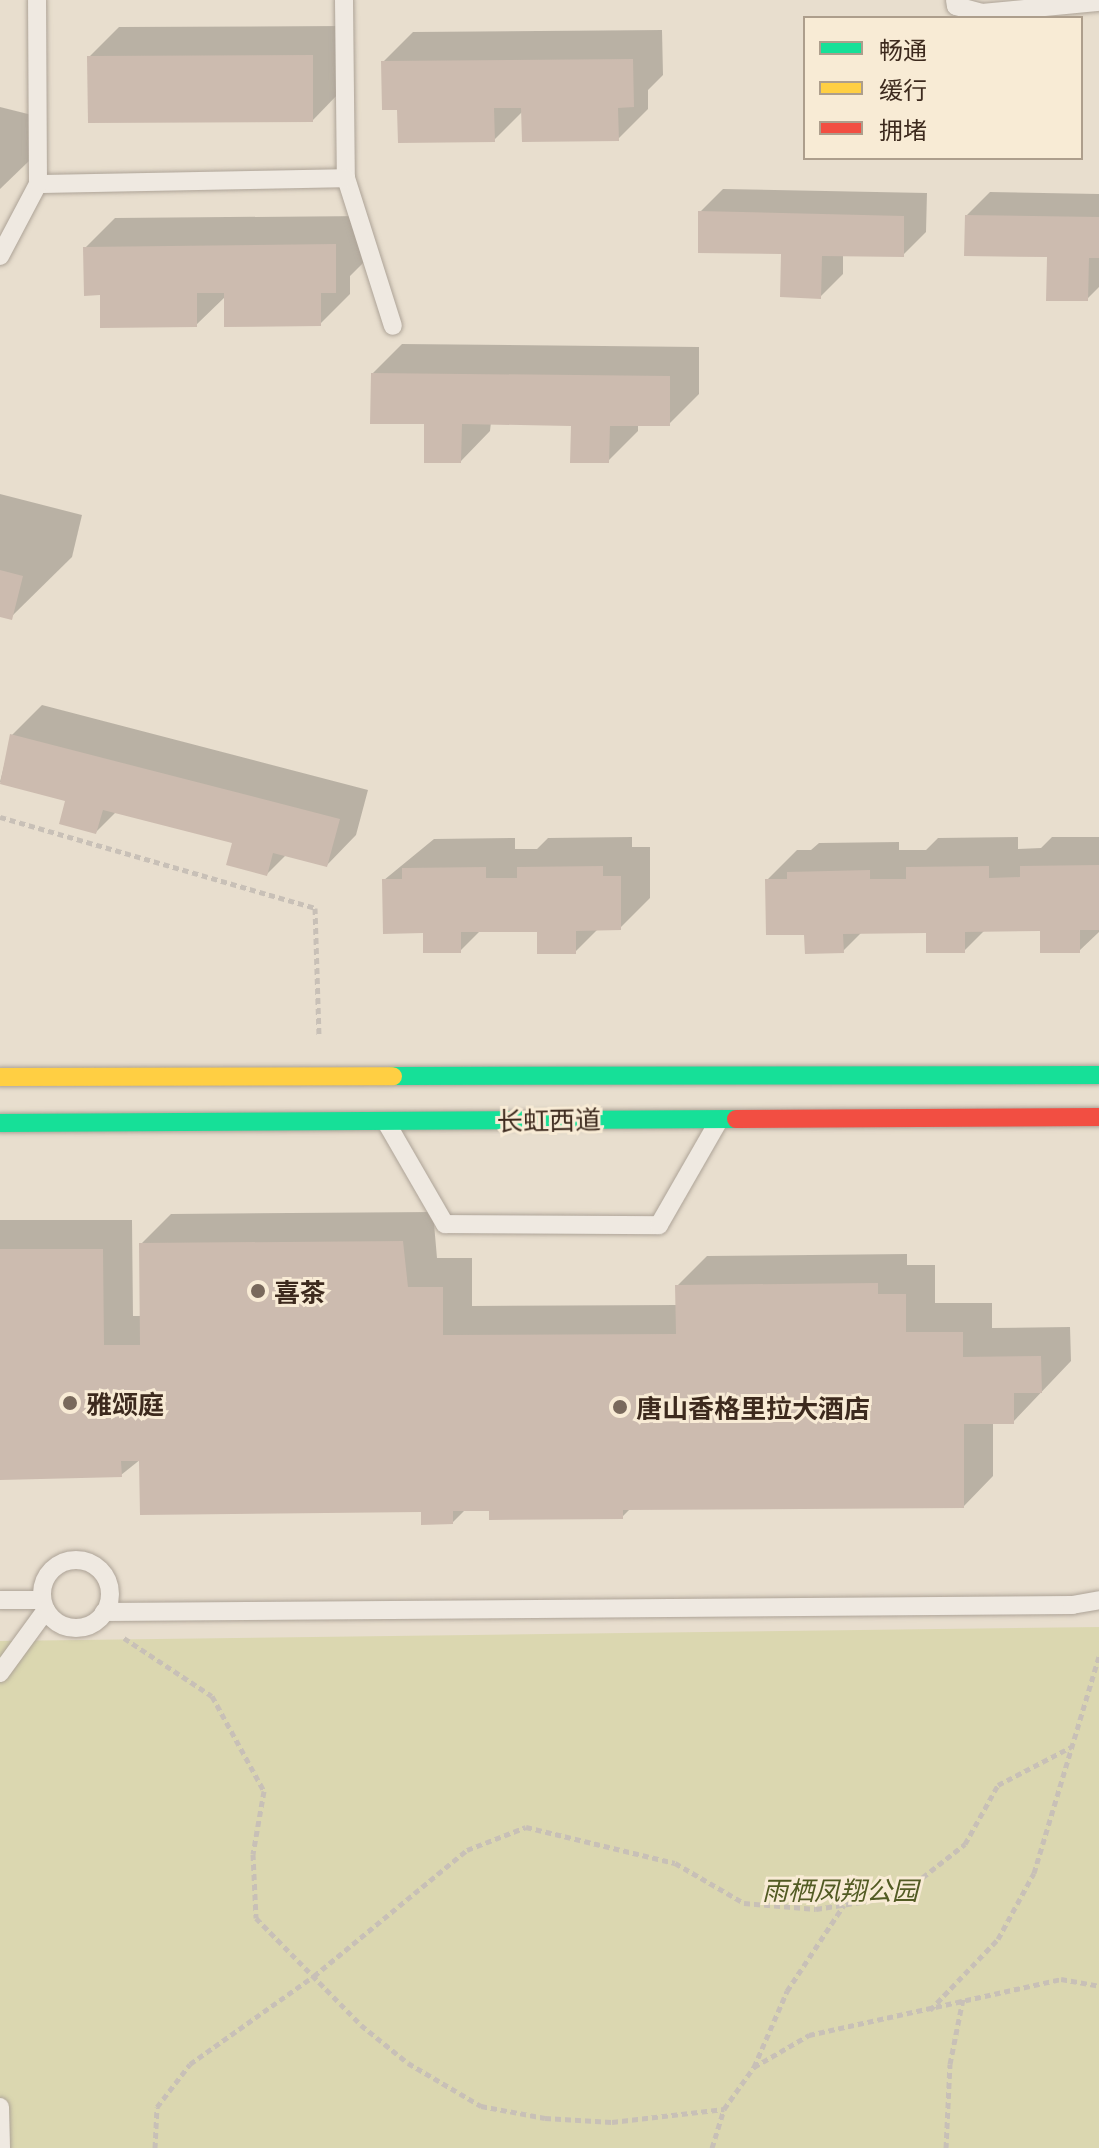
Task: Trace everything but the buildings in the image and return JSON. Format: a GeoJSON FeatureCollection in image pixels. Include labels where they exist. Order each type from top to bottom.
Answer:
{"type":"FeatureCollection","features":[{"type":"Feature","properties":{"kind":"main road","name":"长虹西道"},"geometry":{"type":"LineString","coordinates":[[0,1077],[1099,1075]]}},
{"type":"Feature","properties":{"kind":"main road","name":"长虹西道"},"geometry":{"type":"LineString","coordinates":[[0,1123],[386,1122],[721,1116],[1099,1117]]}},
{"type":"Feature","properties":{"kind":"lane"},"geometry":{"type":"LineString","coordinates":[[0,256],[38,184],[37,0]]}},
{"type":"Feature","properties":{"kind":"lane"},"geometry":{"type":"LineString","coordinates":[[344,0],[346,178],[393,326]]}},
{"type":"Feature","properties":{"kind":"lane"},"geometry":{"type":"LineString","coordinates":[[955,0],[956,6],[982,13],[1099,2]]}},
{"type":"Feature","properties":{"kind":"lane"},"geometry":{"type":"LineString","coordinates":[[38,184],[346,178]]}},
{"type":"Feature","properties":{"kind":"lane"},"geometry":{"type":"LineString","coordinates":[[386,1122],[445,1224],[659,1225],[721,1116]]}},
{"type":"Feature","properties":{"kind":"lane"},"geometry":{"type":"LineString","coordinates":[[0,1600],[44,1605],[64,1626],[75,1628],[97,1621],[104,1612],[107,1580],[82,1561],[52,1569],[44,1605],[0,1673]]}},
{"type":"Feature","properties":{"kind":"lane"},"geometry":{"type":"LineString","coordinates":[[104,1612],[1056,1605],[1099,1600]]}},
{"type":"Feature","properties":{"kind":"lane"},"geometry":{"type":"LineString","coordinates":[[0,2107],[1,2148]]}},
{"type":"Feature","properties":{"kind":"path"},"geometry":{"type":"LineString","coordinates":[[0,817],[315,908],[319,1035]]}},
{"type":"Feature","properties":{"kind":"path"},"geometry":{"type":"LineString","coordinates":[[113,1630],[212,1696],[264,1791],[253,1854],[256,1918],[408,2063],[481,2106],[545,2118],[612,2122],[724,2109]]}},
{"type":"Feature","properties":{"kind":"path"},"geometry":{"type":"LineString","coordinates":[[929,2011],[998,1939],[1034,1873],[1099,1657]]}},
{"type":"Feature","properties":{"kind":"path"},"geometry":{"type":"LineString","coordinates":[[155,2148],[157,2107],[190,2064],[314,1976],[467,1850],[526,1827],[675,1863],[744,1903],[816,1909],[899,1896],[965,1844],[998,1785],[1071,1747]]}},
{"type":"Feature","properties":{"kind":"path"},"geometry":{"type":"LineString","coordinates":[[712,2148],[724,2109],[754,2067],[787,1991],[844,1905]]}},
{"type":"Feature","properties":{"kind":"path"},"geometry":{"type":"LineString","coordinates":[[754,2067],[809,2035],[929,2011],[963,1998],[1061,1979],[1099,1986]]}},
{"type":"Feature","properties":{"kind":"path"},"geometry":{"type":"LineString","coordinates":[[946,2148],[950,2064],[963,1998]]}},
{"type":"Feature","properties":{"kind":"green space","name":"雨栖凤翔公园"},"geometry":{"type":"Polygon","coordinates":[[[1099,1627],[1099,2148],[0,2148],[0,1641],[1099,1627]]]}},
{"type":"Feature","properties":{"kind":"traffic: fast"},"geometry":{"type":"LineString","coordinates":[[393,1076],[1099,1075]]}},
{"type":"Feature","properties":{"kind":"traffic: fast"},"geometry":{"type":"LineString","coordinates":[[0,1123],[736,1119]]}},
{"type":"Feature","properties":{"kind":"traffic: slow"},"geometry":{"type":"LineString","coordinates":[[0,1077],[393,1076]]}},
{"type":"Feature","properties":{"kind":"traffic: jam"},"geometry":{"type":"LineString","coordinates":[[736,1119],[1099,1117]]}},
{"type":"Feature","properties":{"kind":"place","name":"喜茶"},"geometry":{"type":"Point","coordinates":[258,1291]}},
{"type":"Feature","properties":{"kind":"place","name":"雅颂庭"},"geometry":{"type":"Point","coordinates":[70,1403]}},
{"type":"Feature","properties":{"kind":"place","name":"唐山香格里拉大酒店"},"geometry":{"type":"Point","coordinates":[620,1407]}}]}
